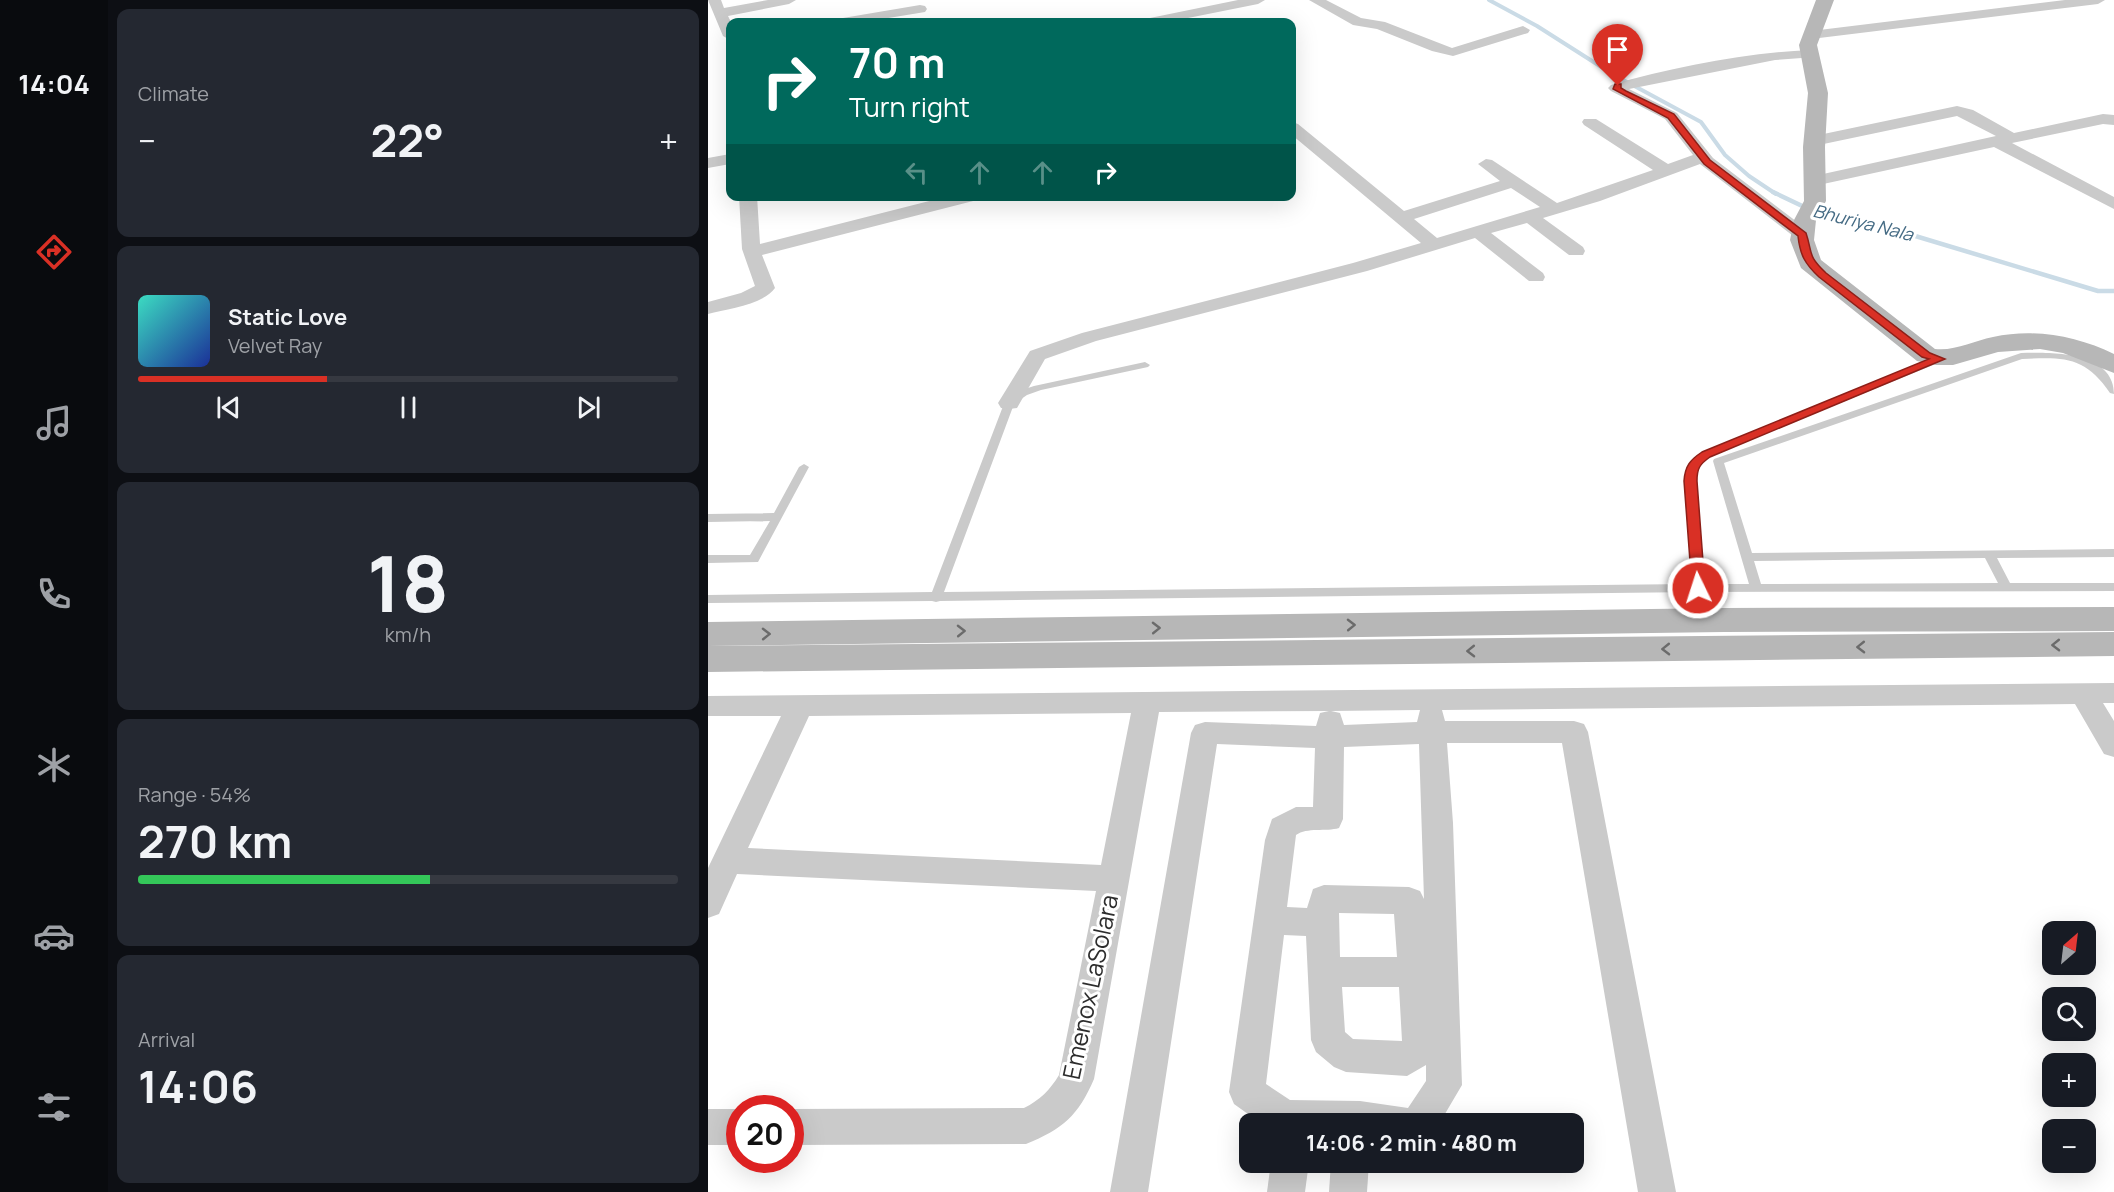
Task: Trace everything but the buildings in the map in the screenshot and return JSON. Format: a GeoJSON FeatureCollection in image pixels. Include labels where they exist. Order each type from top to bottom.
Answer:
{"type":"FeatureCollection","features":[{"type":"Feature","properties":{"kind":"street"},"geometry":{"type":"LineString","coordinates":[[726,27],[717,6],[789,0]]}},
{"type":"Feature","properties":{"kind":"street"},"geometry":{"type":"LineString","coordinates":[[874,3],[899,0]]}},
{"type":"Feature","properties":{"kind":"street"},"geometry":{"type":"LineString","coordinates":[[1195,18],[1258,0]]}},
{"type":"Feature","properties":{"kind":"street"},"geometry":{"type":"LineString","coordinates":[[1316,0],[1358,22],[1380,25],[1453,52],[1523,30]]}},
{"type":"Feature","properties":{"kind":"street"},"geometry":{"type":"LineString","coordinates":[[1807,221],[1716,169],[1671,116],[1623,93],[1617,89],[1618,86],[1775,56],[1810,44],[2098,0]]}},
{"type":"Feature","properties":{"kind":"street"},"geometry":{"type":"LineString","coordinates":[[860,18],[915,5],[928,18]]}},
{"type":"Feature","properties":{"kind":"street"},"geometry":{"type":"LineString","coordinates":[[1825,11],[1810,44],[1818,93],[1814,141],[1815,201],[1807,221],[1804,252],[1810,263],[1926,355],[1940,359],[1953,358],[1994,345],[2026,341],[2050,342],[2093,353],[2114,365]]}},
{"type":"Feature","properties":{"kind":"street"},"geometry":{"type":"LineString","coordinates":[[1814,141],[1957,111],[1967,113],[2002,140],[2114,204]]}},
{"type":"Feature","properties":{"kind":"street"},"geometry":{"type":"LineString","coordinates":[[1814,181],[2103,119],[2114,120]]}},
{"type":"Feature","properties":{"kind":"street"},"geometry":{"type":"LineString","coordinates":[[1590,122],[1665,170]]}},
{"type":"Feature","properties":{"kind":"street"},"geometry":{"type":"LineString","coordinates":[[1296,130],[1433,244]]}},
{"type":"Feature","properties":{"kind":"street"},"geometry":{"type":"LineString","coordinates":[[1009,403],[1037,355],[1089,338],[1360,267],[1605,193],[1704,157]]}},
{"type":"Feature","properties":{"kind":"street"},"geometry":{"type":"LineString","coordinates":[[708,163],[726,160]]}},
{"type":"Feature","properties":{"kind":"street"},"geometry":{"type":"LineString","coordinates":[[1486,164],[1553,208]]}},
{"type":"Feature","properties":{"kind":"street"},"geometry":{"type":"LineString","coordinates":[[1401,218],[1513,182]]}},
{"type":"Feature","properties":{"kind":"street"},"geometry":{"type":"LineString","coordinates":[[708,308],[748,297],[765,288],[752,252],[748,201]]}},
{"type":"Feature","properties":{"kind":"street"},"geometry":{"type":"LineString","coordinates":[[752,252],[951,201]]}},
{"type":"Feature","properties":{"kind":"street"},"geometry":{"type":"LineString","coordinates":[[1528,215],[1576,251]]}},
{"type":"Feature","properties":{"kind":"street"},"geometry":{"type":"LineString","coordinates":[[1477,231],[1536,278]]}},
{"type":"Feature","properties":{"kind":"street"},"geometry":{"type":"LineString","coordinates":[[708,634],[1724,620],[2114,620]]}},
{"type":"Feature","properties":{"kind":"street"},"geometry":{"type":"LineString","coordinates":[[708,659],[2114,644]]}},
{"type":"Feature","properties":{"kind":"street"},"geometry":{"type":"LineString","coordinates":[[2083,693],[2114,746]]}},
{"type":"Feature","properties":{"kind":"street"},"geometry":{"type":"LineString","coordinates":[[708,706],[2114,693]]}},
{"type":"Feature","properties":{"kind":"street"},"geometry":{"type":"LineString","coordinates":[[1425,1113],[1444,1084],[1438,824],[1431,732],[1431,699]]}},
{"type":"Feature","properties":{"kind":"street"},"geometry":{"type":"LineString","coordinates":[[1275,1113],[1247,1092],[1269,921],[1283,828],[1296,819],[1328,819],[1330,700]]}},
{"type":"Feature","properties":{"kind":"street","name":"Emenox LaSolara"},"geometry":{"type":"LineString","coordinates":[[804,1126],[1026,1126],[1049,1116],[1066,1097],[1076,1079],[1147,702]]}},
{"type":"Feature","properties":{"kind":"street"},"geometry":{"type":"LineString","coordinates":[[708,904],[800,705]]}},
{"type":"Feature","properties":{"kind":"street"},"geometry":{"type":"LineString","coordinates":[[1129,1192],[1205,733],[1330,737],[1431,732],[1574,732],[1657,1192]]}},
{"type":"Feature","properties":{"kind":"street"},"geometry":{"type":"LineString","coordinates":[[727,860],[1114,879]]}},
{"type":"Feature","properties":{"kind":"street"},"geometry":{"type":"LineString","coordinates":[[1324,899],[1409,901],[1420,1048],[1407,1059],[1346,1055],[1328,1040],[1325,972],[1322,922],[1324,899]]}},
{"type":"Feature","properties":{"kind":"street"},"geometry":{"type":"LineString","coordinates":[[1269,921],[1322,922]]}},
{"type":"Feature","properties":{"kind":"street"},"geometry":{"type":"LineString","coordinates":[[1325,972],[1414,972]]}},
{"type":"Feature","properties":{"kind":"street"},"geometry":{"type":"LineString","coordinates":[[708,1127],[726,1127]]}},
{"type":"Feature","properties":{"kind":"street"},"geometry":{"type":"LineString","coordinates":[[1286,1192],[1289,1173]]}},
{"type":"Feature","properties":{"kind":"street"},"geometry":{"type":"LineString","coordinates":[[1348,1192],[1349,1173]]}},
{"type":"Feature","properties":{"kind":"lane"},"geometry":{"type":"LineString","coordinates":[[1756,587],[1718,461],[2021,356],[2058,354],[2079,360],[2097,369],[2114,391]]}},
{"type":"Feature","properties":{"kind":"lane"},"geometry":{"type":"LineString","coordinates":[[1698,588],[1690,481],[1691,470],[1696,461],[1706,454],[1940,359]]}},
{"type":"Feature","properties":{"kind":"lane"},"geometry":{"type":"LineString","coordinates":[[936,598],[1009,403],[1023,393],[1038,388],[1145,365]]}},
{"type":"Feature","properties":{"kind":"lane"},"geometry":{"type":"LineString","coordinates":[[708,559],[754,559],[804,466]]}},
{"type":"Feature","properties":{"kind":"lane"},"geometry":{"type":"LineString","coordinates":[[708,518],[778,517]]}},
{"type":"Feature","properties":{"kind":"lane"},"geometry":{"type":"LineString","coordinates":[[1747,557],[2114,553]]}},
{"type":"Feature","properties":{"kind":"lane"},"geometry":{"type":"LineString","coordinates":[[1989,555],[2006,587]]}},
{"type":"Feature","properties":{"kind":"lane"},"geometry":{"type":"LineString","coordinates":[[708,599],[1756,587],[2114,587]]}},
{"type":"Feature","properties":{"kind":"waterway","name":"Bhuriya Nala"},"geometry":{"type":"LineString","coordinates":[[1489,0],[1537,26],[1614,75],[1701,122],[1725,155],[1749,176],[1773,192]]}},
{"type":"Feature","properties":{"kind":"waterway","name":"Bhuriya Nala"},"geometry":{"type":"LineString","coordinates":[[1773,192],[1817,213],[1892,229],[2098,291],[2114,291]]}},
{"type":"Feature","properties":{"kind":"route"},"geometry":{"type":"LineString","coordinates":[[1618,86],[1616,88],[1623,93],[1671,116],[1678,122],[1707,162],[1803,235],[1804,252],[1810,263],[1823,275],[1926,355],[1940,359],[1706,454],[1696,461],[1691,470],[1690,481],[1698,588]]}}]}
